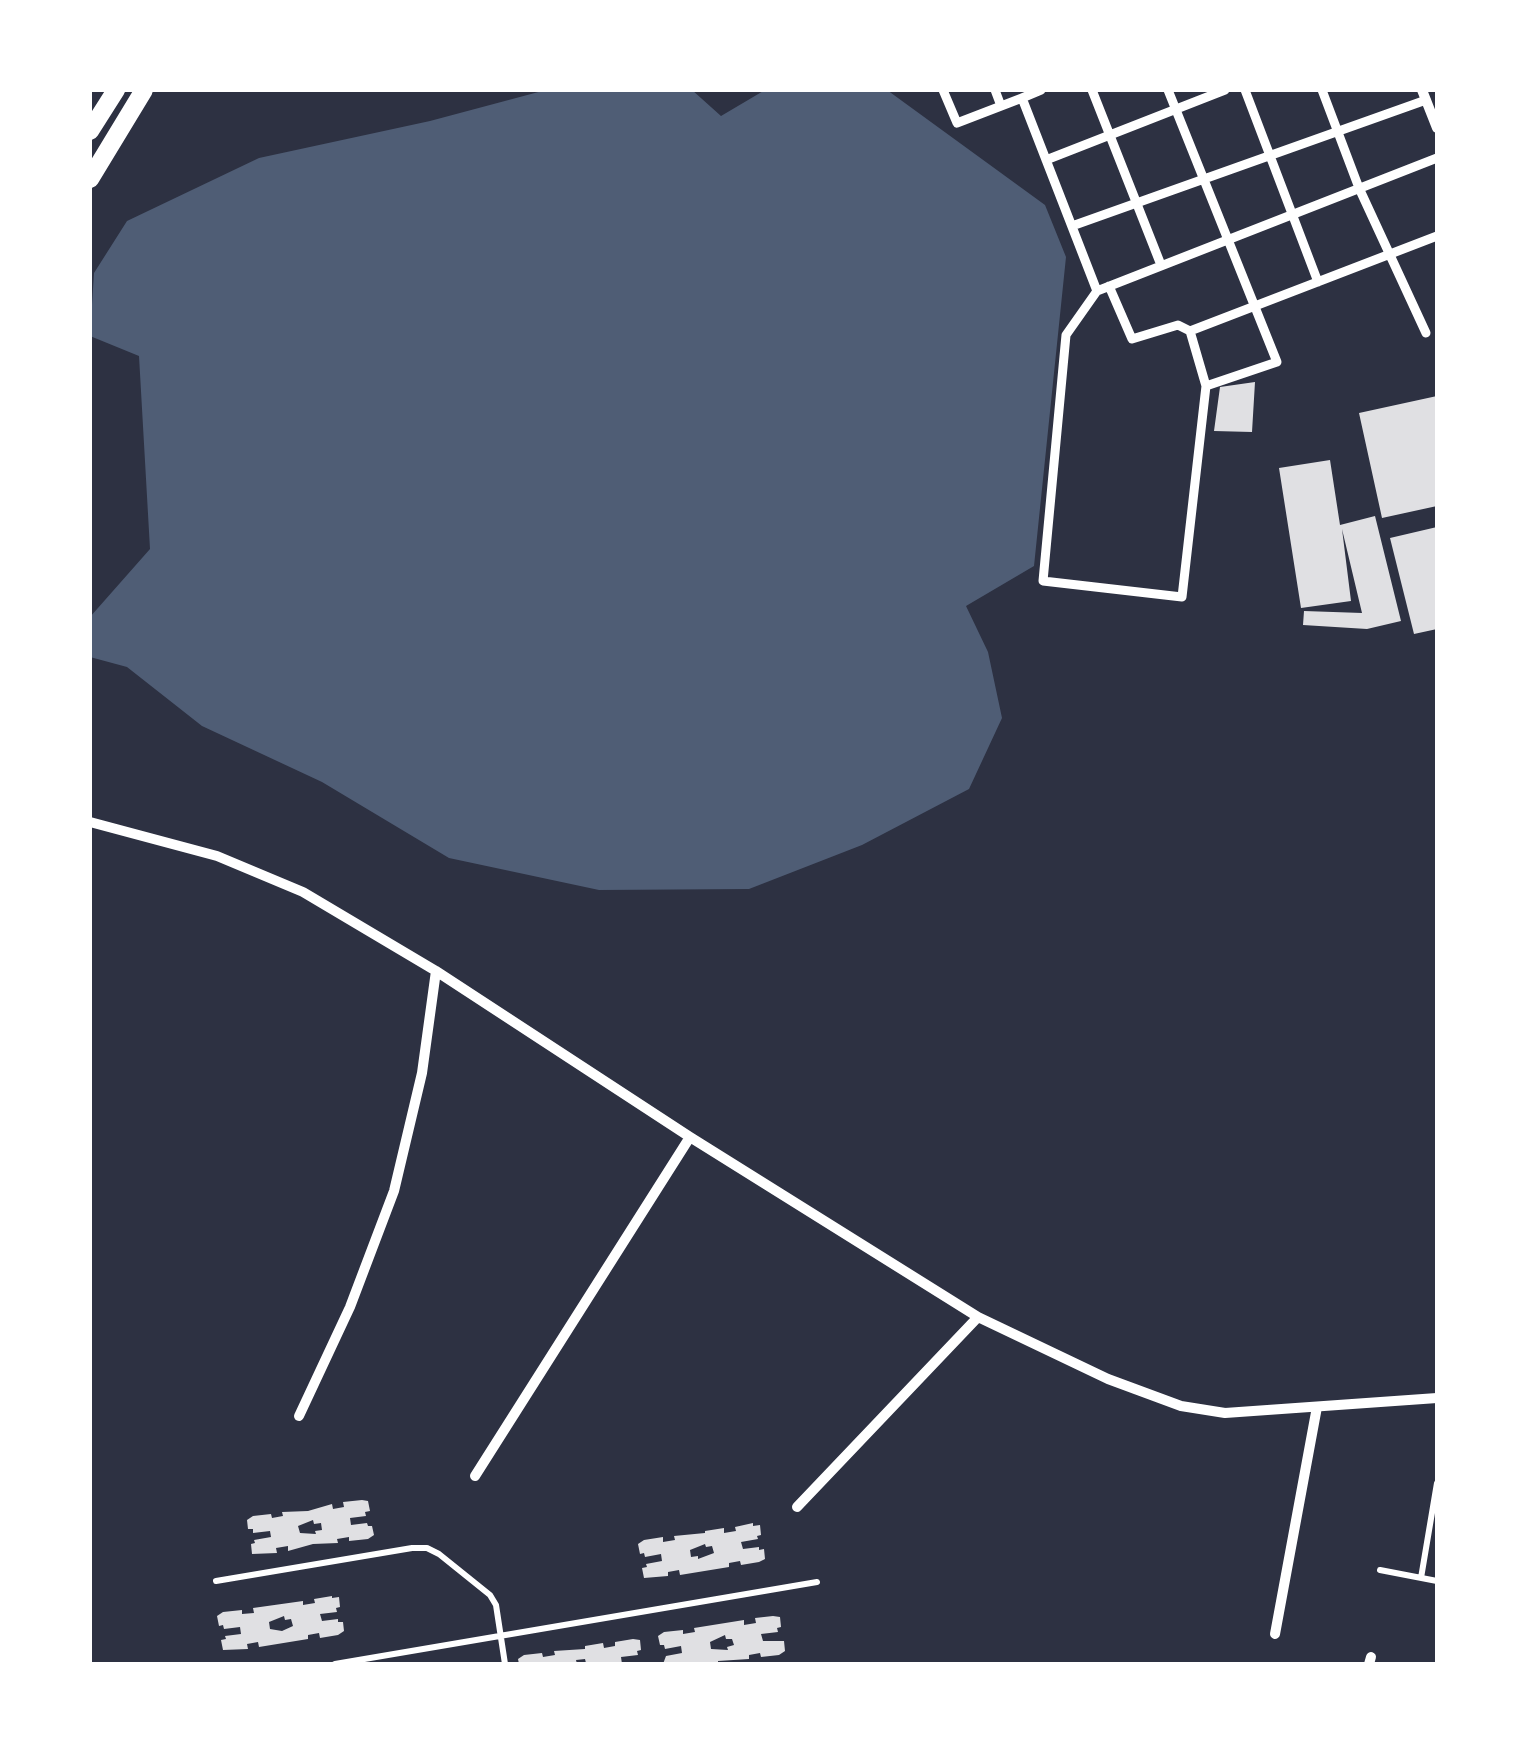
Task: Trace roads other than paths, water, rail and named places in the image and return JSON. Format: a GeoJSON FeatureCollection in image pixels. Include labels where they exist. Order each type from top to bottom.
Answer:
{"type":"FeatureCollection","features":[{"type":"Feature","properties":{"kind":"main road"},"geometry":{"type":"LineString","coordinates":[[90,130],[116,90]]}},
{"type":"Feature","properties":{"kind":"main road"},"geometry":{"type":"LineString","coordinates":[[90,179],[144,90]]}},
{"type":"Feature","properties":{"kind":"street"},"geometry":{"type":"LineString","coordinates":[[943,90],[957,123],[1042,90]]}},
{"type":"Feature","properties":{"kind":"street"},"geometry":{"type":"LineString","coordinates":[[994,90],[1001,106]]}},
{"type":"Feature","properties":{"kind":"street"},"geometry":{"type":"LineString","coordinates":[[1092,90],[1161,266]]}},
{"type":"Feature","properties":{"kind":"street"},"geometry":{"type":"LineString","coordinates":[[1168,90],[1276,362],[1206,386]]}},
{"type":"Feature","properties":{"kind":"street"},"geometry":{"type":"LineString","coordinates":[[1046,160],[1225,90]]}},
{"type":"Feature","properties":{"kind":"street"},"geometry":{"type":"LineString","coordinates":[[1244,90],[1318,282]]}},
{"type":"Feature","properties":{"kind":"street"},"geometry":{"type":"LineString","coordinates":[[1322,90],[1359,188],[1426,334]]}},
{"type":"Feature","properties":{"kind":"street"},"geometry":{"type":"LineString","coordinates":[[1072,226],[1339,130],[1424,95],[1437,128]]}},
{"type":"Feature","properties":{"kind":"street"},"geometry":{"type":"LineString","coordinates":[[1022,98],[1098,290]]}},
{"type":"Feature","properties":{"kind":"street"},"geometry":{"type":"LineString","coordinates":[[1109,286],[1132,339],[1178,325],[1190,331],[1206,386],[1182,596],[1043,581],[1066,335],[1098,290],[1437,158]]}},
{"type":"Feature","properties":{"kind":"street"},"geometry":{"type":"LineString","coordinates":[[1190,331],[1437,236]]}},
{"type":"Feature","properties":{"kind":"street"},"geometry":{"type":"LineString","coordinates":[[90,822],[253,868],[303,892],[436,971],[978,1317],[1108,1379],[1181,1406],[1225,1413],[1437,1398]]}},
{"type":"Feature","properties":{"kind":"street"},"geometry":{"type":"LineString","coordinates":[[299,1416],[350,1307],[394,1192],[422,1073],[436,971]]}},
{"type":"Feature","properties":{"kind":"street"},"geometry":{"type":"LineString","coordinates":[[475,1476],[690,1136]]}},
{"type":"Feature","properties":{"kind":"street"},"geometry":{"type":"LineString","coordinates":[[797,1507],[978,1317]]}},
{"type":"Feature","properties":{"kind":"street"},"geometry":{"type":"LineString","coordinates":[[1275,1634],[1317,1408]]}},
{"type":"Feature","properties":{"kind":"lane"},"geometry":{"type":"LineString","coordinates":[[1421,1578],[1437,1483]]}},
{"type":"Feature","properties":{"kind":"lane"},"geometry":{"type":"LineString","coordinates":[[216,1581],[427,1548],[490,1595],[496,1605],[505,1664]]}},
{"type":"Feature","properties":{"kind":"lane"},"geometry":{"type":"LineString","coordinates":[[1380,1570],[1437,1581]]}},
{"type":"Feature","properties":{"kind":"lane"},"geometry":{"type":"LineString","coordinates":[[335,1664],[817,1582]]}},
{"type":"Feature","properties":{"kind":"water"},"geometry":{"type":"Polygon","coordinates":[[[546,90],[692,90],[721,116],[765,90],[887,90],[1045,205],[1066,257],[1034,566],[966,606],[988,652],[1002,718],[969,789],[862,845],[749,889],[599,890],[449,858],[322,782],[202,726],[127,667],[90,657],[90,617],[150,549],[139,356],[90,336],[94,273],[127,221],[259,158],[430,121],[546,90]]]}}]}
